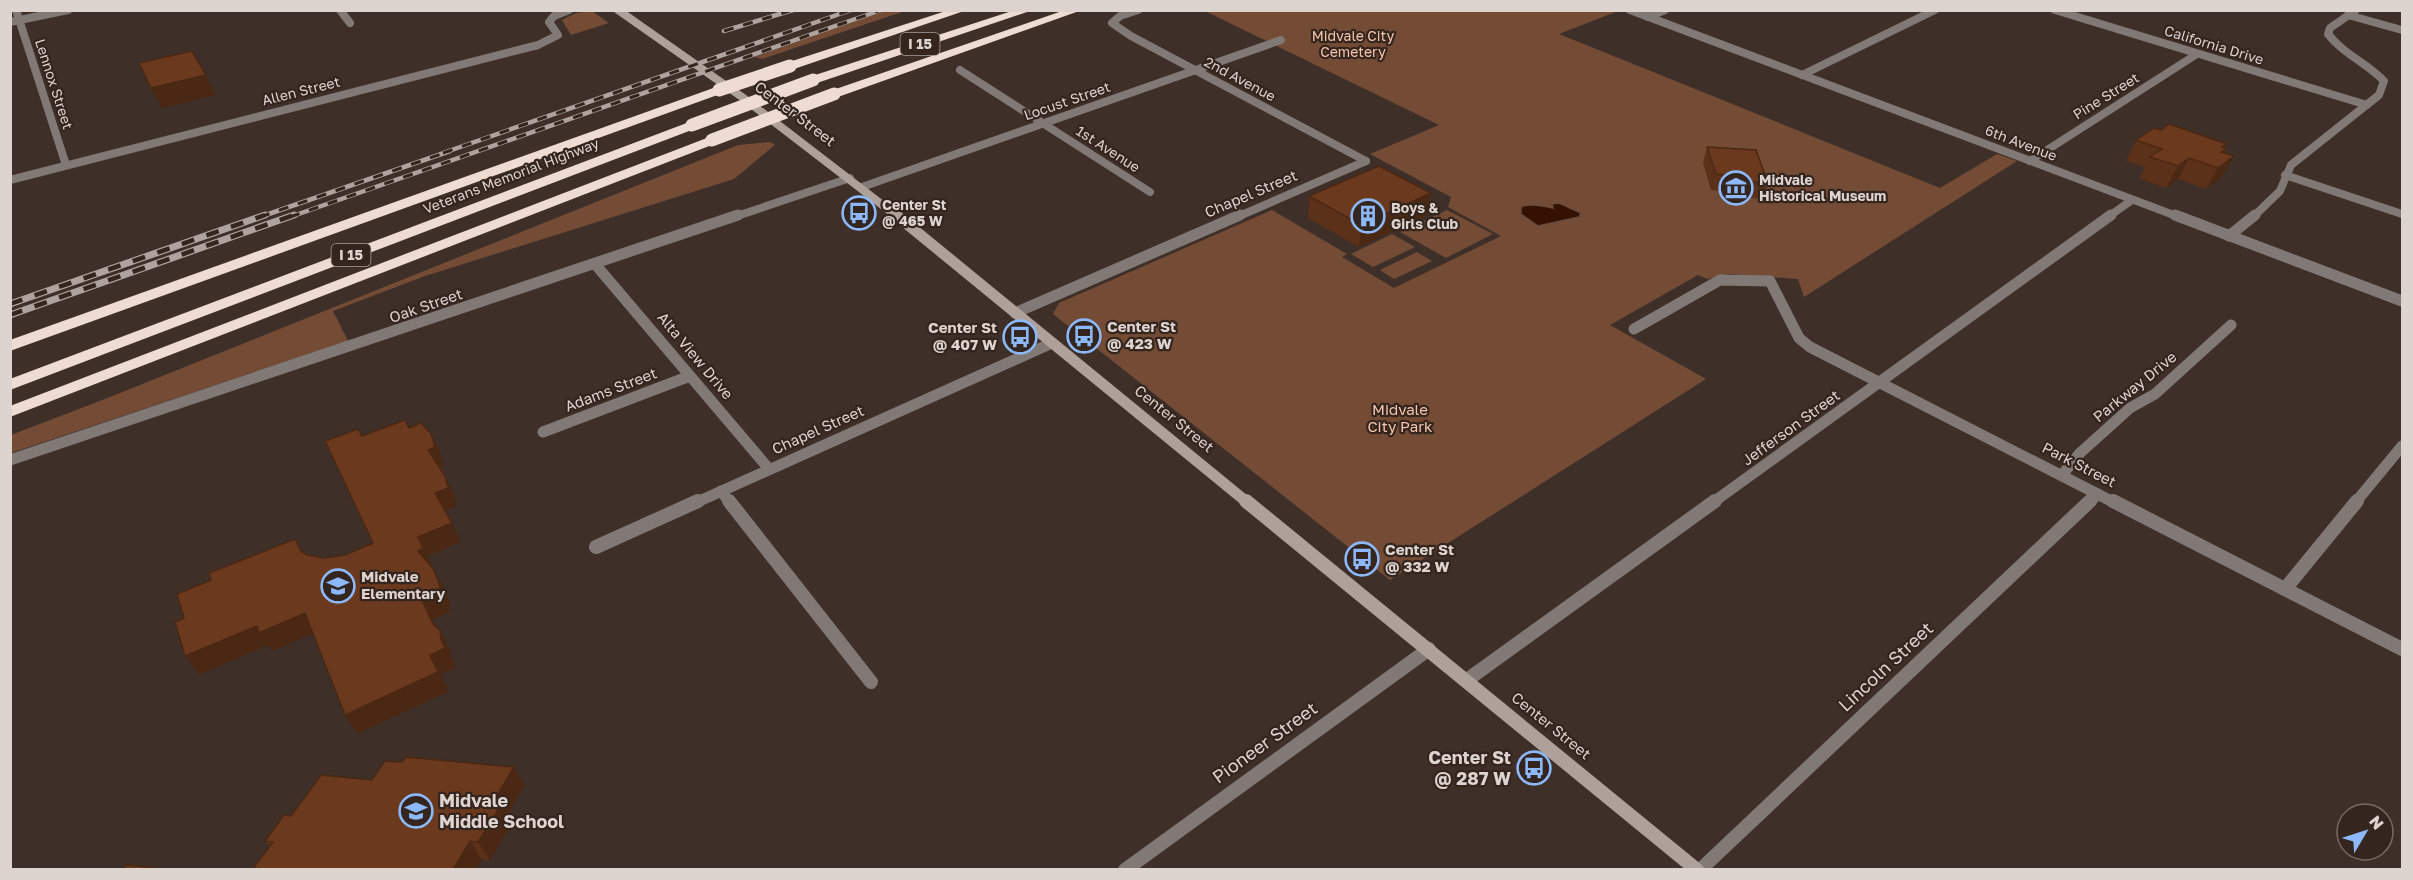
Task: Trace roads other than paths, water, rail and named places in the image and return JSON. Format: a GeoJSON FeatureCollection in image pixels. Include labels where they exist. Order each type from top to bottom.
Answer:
{"type":"FeatureCollection","features":[{"type":"Feature","properties":{"kind":"highway"},"geometry":{"type":"LineString","coordinates":[[785,63],[924,10]]}},
{"type":"Feature","properties":{"kind":"highway","name":"Veterans Memorial Highway"},"geometry":{"type":"LineString","coordinates":[[10,346],[719,90],[785,63],[962,10]]}},
{"type":"Feature","properties":{"kind":"highway","name":"Veterans Memorial Highway"},"geometry":{"type":"LineString","coordinates":[[10,385],[813,80],[1028,10]]}},
{"type":"Feature","properties":{"kind":"highway"},"geometry":{"type":"LineString","coordinates":[[10,412],[834,94],[1077,10]]}},
{"type":"Feature","properties":{"kind":"main road","name":"Center Street"},"geometry":{"type":"LineString","coordinates":[[618,10],[862,187],[1699,870]]}},
{"type":"Feature","properties":{"kind":"street","name":"Lennox Street"},"geometry":{"type":"LineString","coordinates":[[16,10],[15,22],[66,165]]}},
{"type":"Feature","properties":{"kind":"street"},"geometry":{"type":"LineString","coordinates":[[15,22],[68,10]]}},
{"type":"Feature","properties":{"kind":"street"},"geometry":{"type":"LineString","coordinates":[[340,10],[350,23]]}},
{"type":"Feature","properties":{"kind":"street","name":"Allen Street"},"geometry":{"type":"LineString","coordinates":[[10,180],[543,43],[558,35],[549,21],[554,16],[569,10]]}},
{"type":"Feature","properties":{"kind":"street","name":"2nd Avenue"},"geometry":{"type":"LineString","coordinates":[[1138,10],[1120,16],[1112,24],[1366,161]]}},
{"type":"Feature","properties":{"kind":"street","name":"6th Avenue"},"geometry":{"type":"LineString","coordinates":[[1630,10],[2403,301]]}},
{"type":"Feature","properties":{"kind":"street"},"geometry":{"type":"LineString","coordinates":[[1648,17],[1665,10]]}},
{"type":"Feature","properties":{"kind":"street"},"geometry":{"type":"LineString","coordinates":[[1802,75],[1935,10]]}},
{"type":"Feature","properties":{"kind":"street","name":"California Drive"},"geometry":{"type":"LineString","coordinates":[[2055,10],[2367,105]]}},
{"type":"Feature","properties":{"kind":"street"},"geometry":{"type":"LineString","coordinates":[[2229,236],[2282,190],[2285,175],[2291,165],[2367,105],[2384,88],[2384,81],[2368,65],[2339,47],[2328,34],[2330,28],[2352,13],[2403,30]]}},
{"type":"Feature","properties":{"kind":"street","name":"Locust Street"},"geometry":{"type":"LineString","coordinates":[[862,187],[1281,40]]}},
{"type":"Feature","properties":{"kind":"street","name":"Pine Street"},"geometry":{"type":"LineString","coordinates":[[2030,161],[2198,54]]}},
{"type":"Feature","properties":{"kind":"street","name":"1st Avenue"},"geometry":{"type":"LineString","coordinates":[[960,70],[1150,192]]}},
{"type":"Feature","properties":{"kind":"street","name":"Chapel Street"},"geometry":{"type":"LineString","coordinates":[[1015,313],[1366,161]]}},
{"type":"Feature","properties":{"kind":"street"},"geometry":{"type":"LineString","coordinates":[[2285,175],[2403,214]]}},
{"type":"Feature","properties":{"kind":"street","name":"Oak Street"},"geometry":{"type":"LineString","coordinates":[[10,460],[850,178]]}},
{"type":"Feature","properties":{"kind":"street","name":"Jefferson Street"},"geometry":{"type":"LineString","coordinates":[[1467,680],[2132,200]]}},
{"type":"Feature","properties":{"kind":"street","name":"Alta View Drive"},"geometry":{"type":"LineString","coordinates":[[595,264],[769,469]]}},
{"type":"Feature","properties":{"kind":"street","name":"Park Street"},"geometry":{"type":"LineString","coordinates":[[1634,329],[1720,280],[1770,281],[1803,342],[2403,649]]}},
{"type":"Feature","properties":{"kind":"street","name":"Parkway Drive"},"geometry":{"type":"LineString","coordinates":[[2062,475],[2080,453],[2130,408],[2156,394],[2231,325]]}},
{"type":"Feature","properties":{"kind":"street","name":"Chapel Street"},"geometry":{"type":"LineString","coordinates":[[596,547],[1052,343]]}},
{"type":"Feature","properties":{"kind":"street","name":"Adams Street"},"geometry":{"type":"LineString","coordinates":[[543,432],[690,376]]}},
{"type":"Feature","properties":{"kind":"street"},"geometry":{"type":"LineString","coordinates":[[2285,589],[2403,447]]}},
{"type":"Feature","properties":{"kind":"street"},"geometry":{"type":"LineString","coordinates":[[721,491],[871,682]]}},
{"type":"Feature","properties":{"kind":"street","name":"Lincoln Street"},"geometry":{"type":"LineString","coordinates":[[1699,870],[2098,494]]}},
{"type":"Feature","properties":{"kind":"street","name":"Pioneer Street"},"geometry":{"type":"LineString","coordinates":[[1125,870],[1429,649]]}},
{"type":"Feature","properties":{"kind":"railway"},"geometry":{"type":"LineString","coordinates":[[724,31],[793,10]]}},
{"type":"Feature","properties":{"kind":"railway"},"geometry":{"type":"LineString","coordinates":[[443,153],[851,10]]}},
{"type":"Feature","properties":{"kind":"railway"},"geometry":{"type":"LineString","coordinates":[[290,217],[881,10]]}},
{"type":"Feature","properties":{"kind":"railway"},"geometry":{"type":"LineString","coordinates":[[260,217],[450,151]]}},
{"type":"Feature","properties":{"kind":"railway"},"geometry":{"type":"LineString","coordinates":[[10,304],[265,215]]}},
{"type":"Feature","properties":{"kind":"railway"},"geometry":{"type":"LineString","coordinates":[[10,315],[294,215]]}},
{"type":"Feature","properties":{"kind":"place","name":"Midvale Historical Museum"},"geometry":{"type":"Point","coordinates":[1736,188]}},
{"type":"Feature","properties":{"kind":"place","name":"Center St @ 465 W"},"geometry":{"type":"Point","coordinates":[859,213]}},
{"type":"Feature","properties":{"kind":"place","name":"Boys & Girls Club"},"geometry":{"type":"Point","coordinates":[1368,216]}},
{"type":"Feature","properties":{"kind":"place","name":"Center St @ 423 W"},"geometry":{"type":"Point","coordinates":[1084,336]}},
{"type":"Feature","properties":{"kind":"place","name":"Center St @ 407 W"},"geometry":{"type":"Point","coordinates":[1020,337]}},
{"type":"Feature","properties":{"kind":"place","name":"Center St @ 332 W"},"geometry":{"type":"Point","coordinates":[1362,559]}},
{"type":"Feature","properties":{"kind":"place","name":"Midvale Elementary"},"geometry":{"type":"Point","coordinates":[338,586]}},
{"type":"Feature","properties":{"kind":"place","name":"Center St @ 287 W"},"geometry":{"type":"Point","coordinates":[1534,768]}},
{"type":"Feature","properties":{"kind":"place","name":"Midvale Middle School"},"geometry":{"type":"Point","coordinates":[416,811]}},
{"type":"Feature","properties":{"kind":"park label","name":"Midvale City Cemetery"},"geometry":{"type":"Point","coordinates":[1353,44]}},
{"type":"Feature","properties":{"kind":"park label","name":"Midvale City Park"},"geometry":{"type":"Point","coordinates":[1400,418]}}]}
